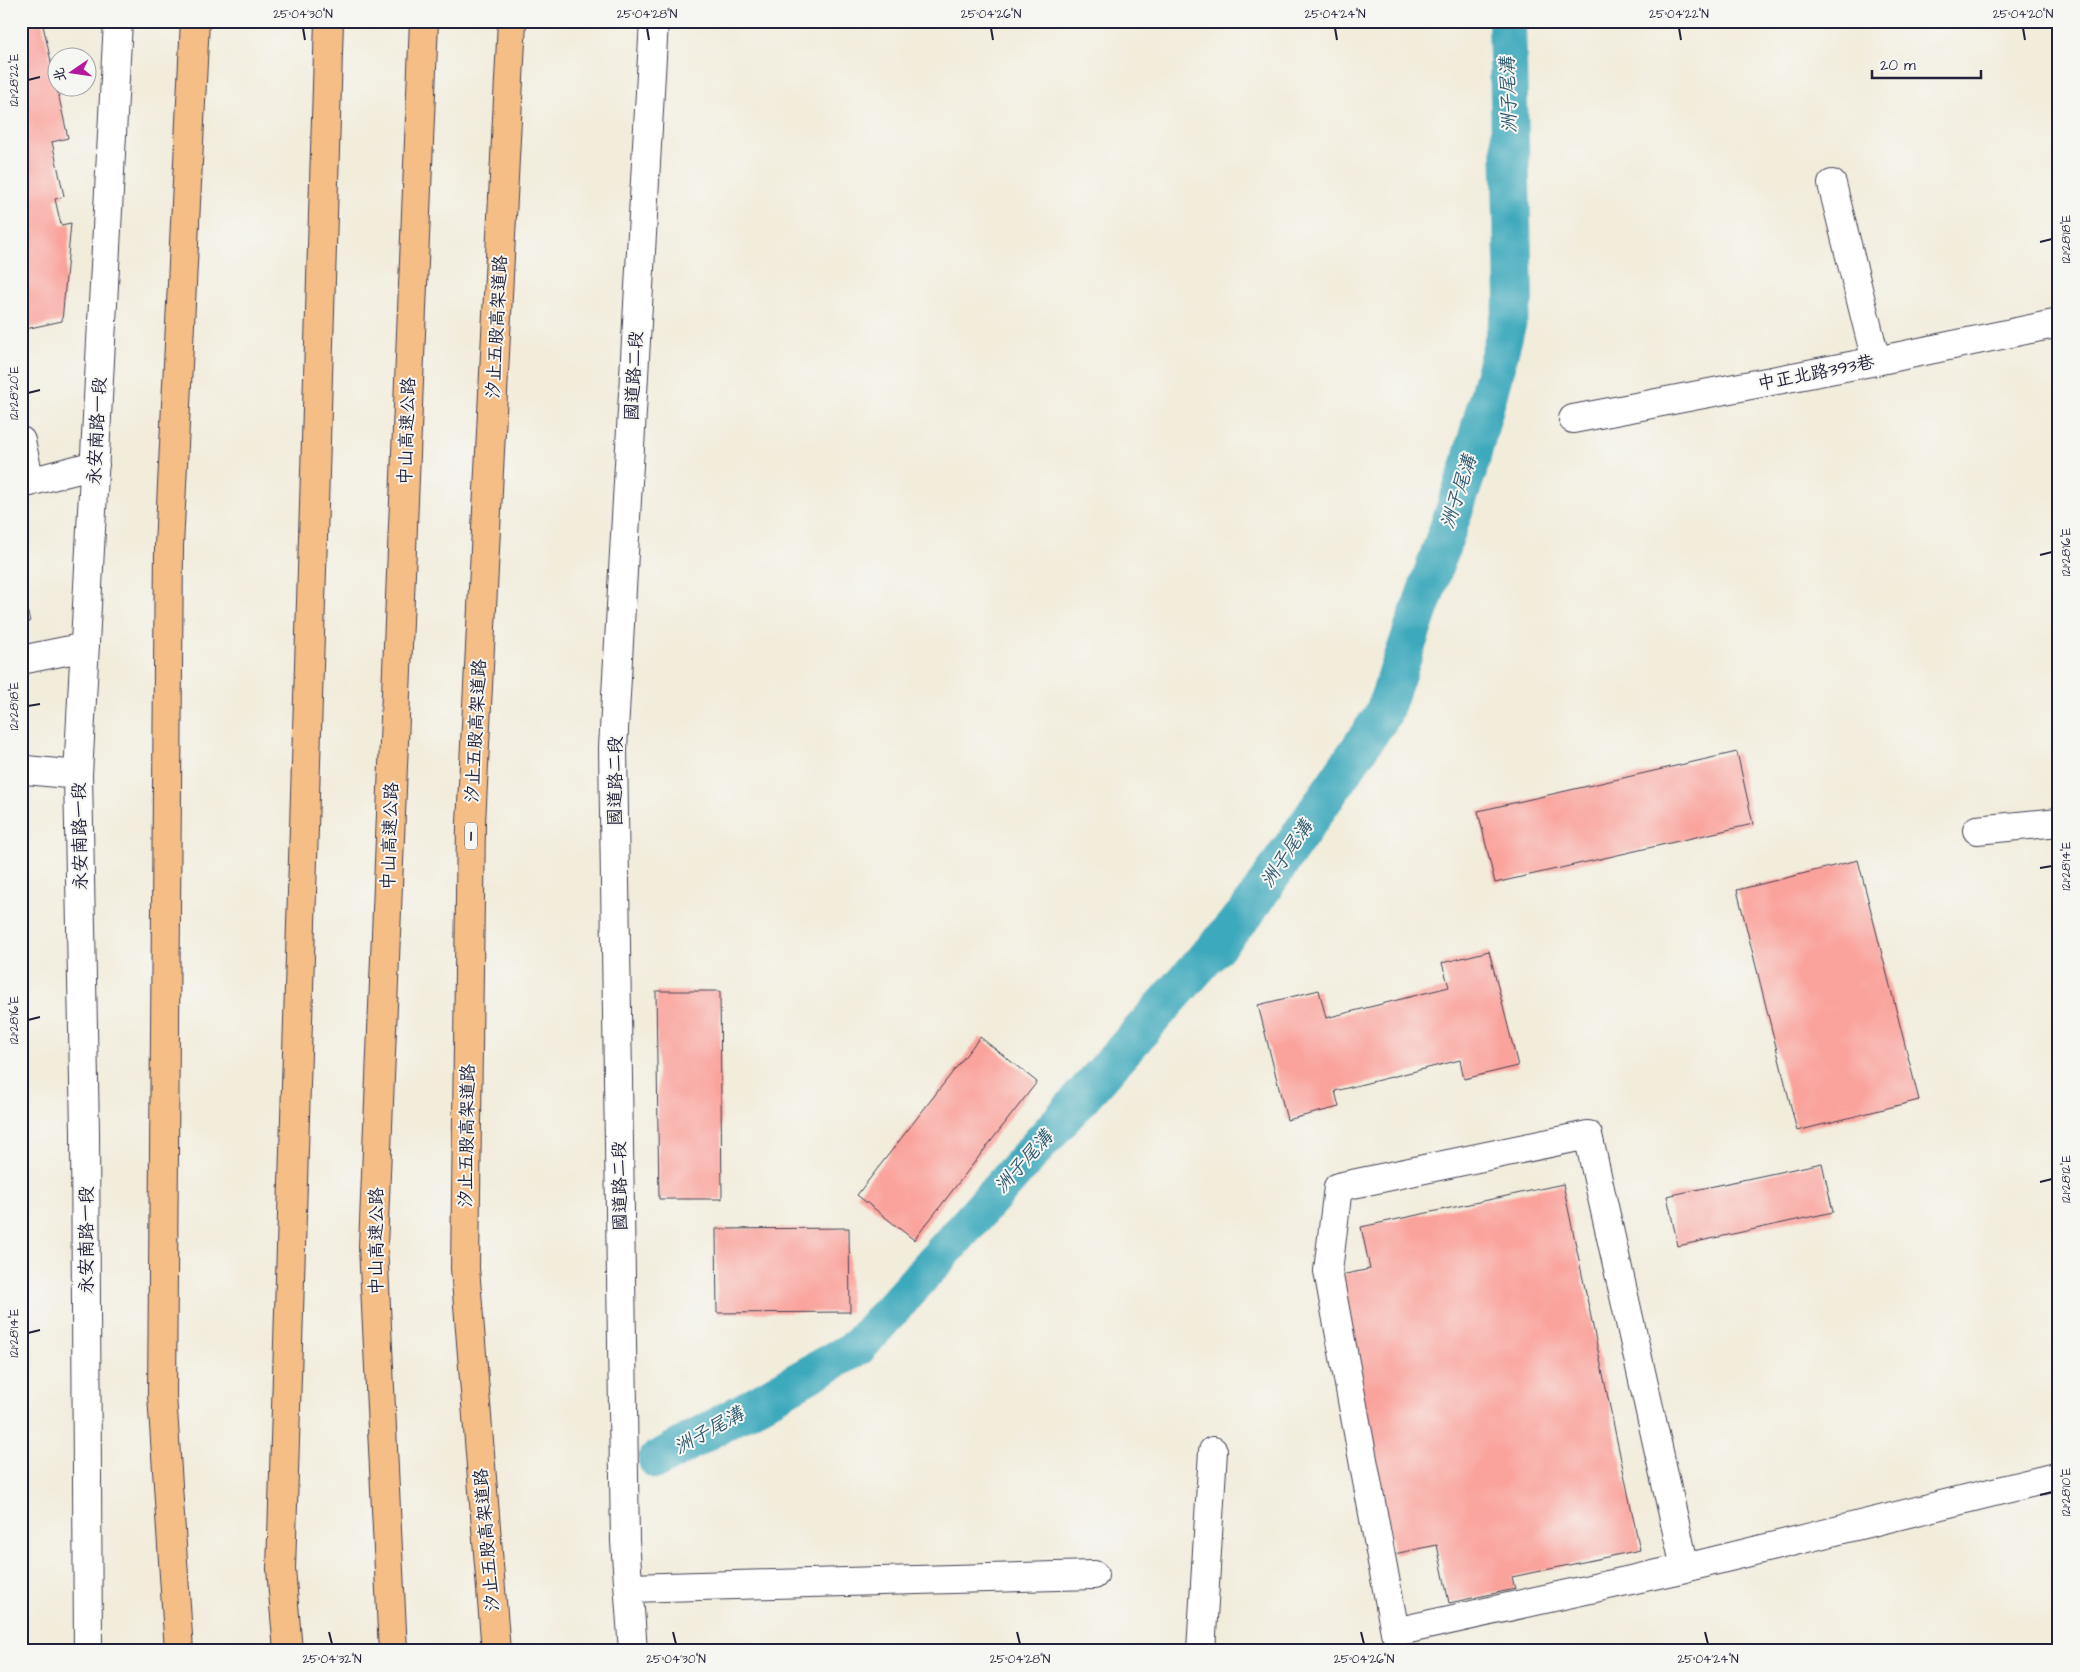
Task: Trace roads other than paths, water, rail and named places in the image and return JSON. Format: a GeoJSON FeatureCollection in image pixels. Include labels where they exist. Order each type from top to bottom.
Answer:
{"type":"FeatureCollection","features":[{"type":"Feature","properties":{"kind":"highway"},"geometry":{"type":"LineString","coordinates":[[179,1651],[162,1396],[169,546],[195,21]]}},
{"type":"Feature","properties":{"kind":"highway"},"geometry":{"type":"LineString","coordinates":[[288,1651],[281,1569],[329,21]]}},
{"type":"Feature","properties":{"kind":"highway","name":"中山高速公路"},"geometry":{"type":"LineString","coordinates":[[393,1651],[373,1246],[424,21]]}},
{"type":"Feature","properties":{"kind":"highway","name":"汐止五股高架道路"},"geometry":{"type":"LineString","coordinates":[[496,1651],[465,1268],[471,823],[512,21]]}},
{"type":"Feature","properties":{"kind":"street","name":"永安南路一段"},"geometry":{"type":"LineString","coordinates":[[88,1651],[85,1142],[78,775],[118,21]]}},
{"type":"Feature","properties":{"kind":"street","name":"國道路二段"},"geometry":{"type":"LineString","coordinates":[[633,1651],[626,1541],[613,748],[654,21]]}},
{"type":"Feature","properties":{"kind":"street"},"geometry":{"type":"LineString","coordinates":[[1832,184],[1876,361]]}},
{"type":"Feature","properties":{"kind":"street","name":"中正北路393巷"},"geometry":{"type":"LineString","coordinates":[[1573,419],[1876,361],[2059,323]]}},
{"type":"Feature","properties":{"kind":"street"},"geometry":{"type":"LineString","coordinates":[[21,441],[26,483],[95,465]]}},
{"type":"Feature","properties":{"kind":"street"},"geometry":{"type":"LineString","coordinates":[[21,660],[85,647]]}},
{"type":"Feature","properties":{"kind":"street"},"geometry":{"type":"LineString","coordinates":[[21,772],[26,770],[78,775]]}},
{"type":"Feature","properties":{"kind":"street"},"geometry":{"type":"LineString","coordinates":[[1977,830],[2059,822]]}},
{"type":"Feature","properties":{"kind":"street"},"geometry":{"type":"LineString","coordinates":[[1685,1568],[1588,1136],[1338,1187],[1328,1271],[1395,1632],[1685,1568],[2059,1476]]}},
{"type":"Feature","properties":{"kind":"street"},"geometry":{"type":"LineString","coordinates":[[1201,1651],[1213,1451]]}},
{"type":"Feature","properties":{"kind":"street"},"geometry":{"type":"LineString","coordinates":[[629,1588],[1094,1576]]}},
{"type":"Feature","properties":{"kind":"waterway","name":"洲子尾溝"},"geometry":{"type":"LineString","coordinates":[[657,1460],[858,1347],[1246,913],[1383,714],[1468,471],[1514,299],[1507,21]]}}]}
